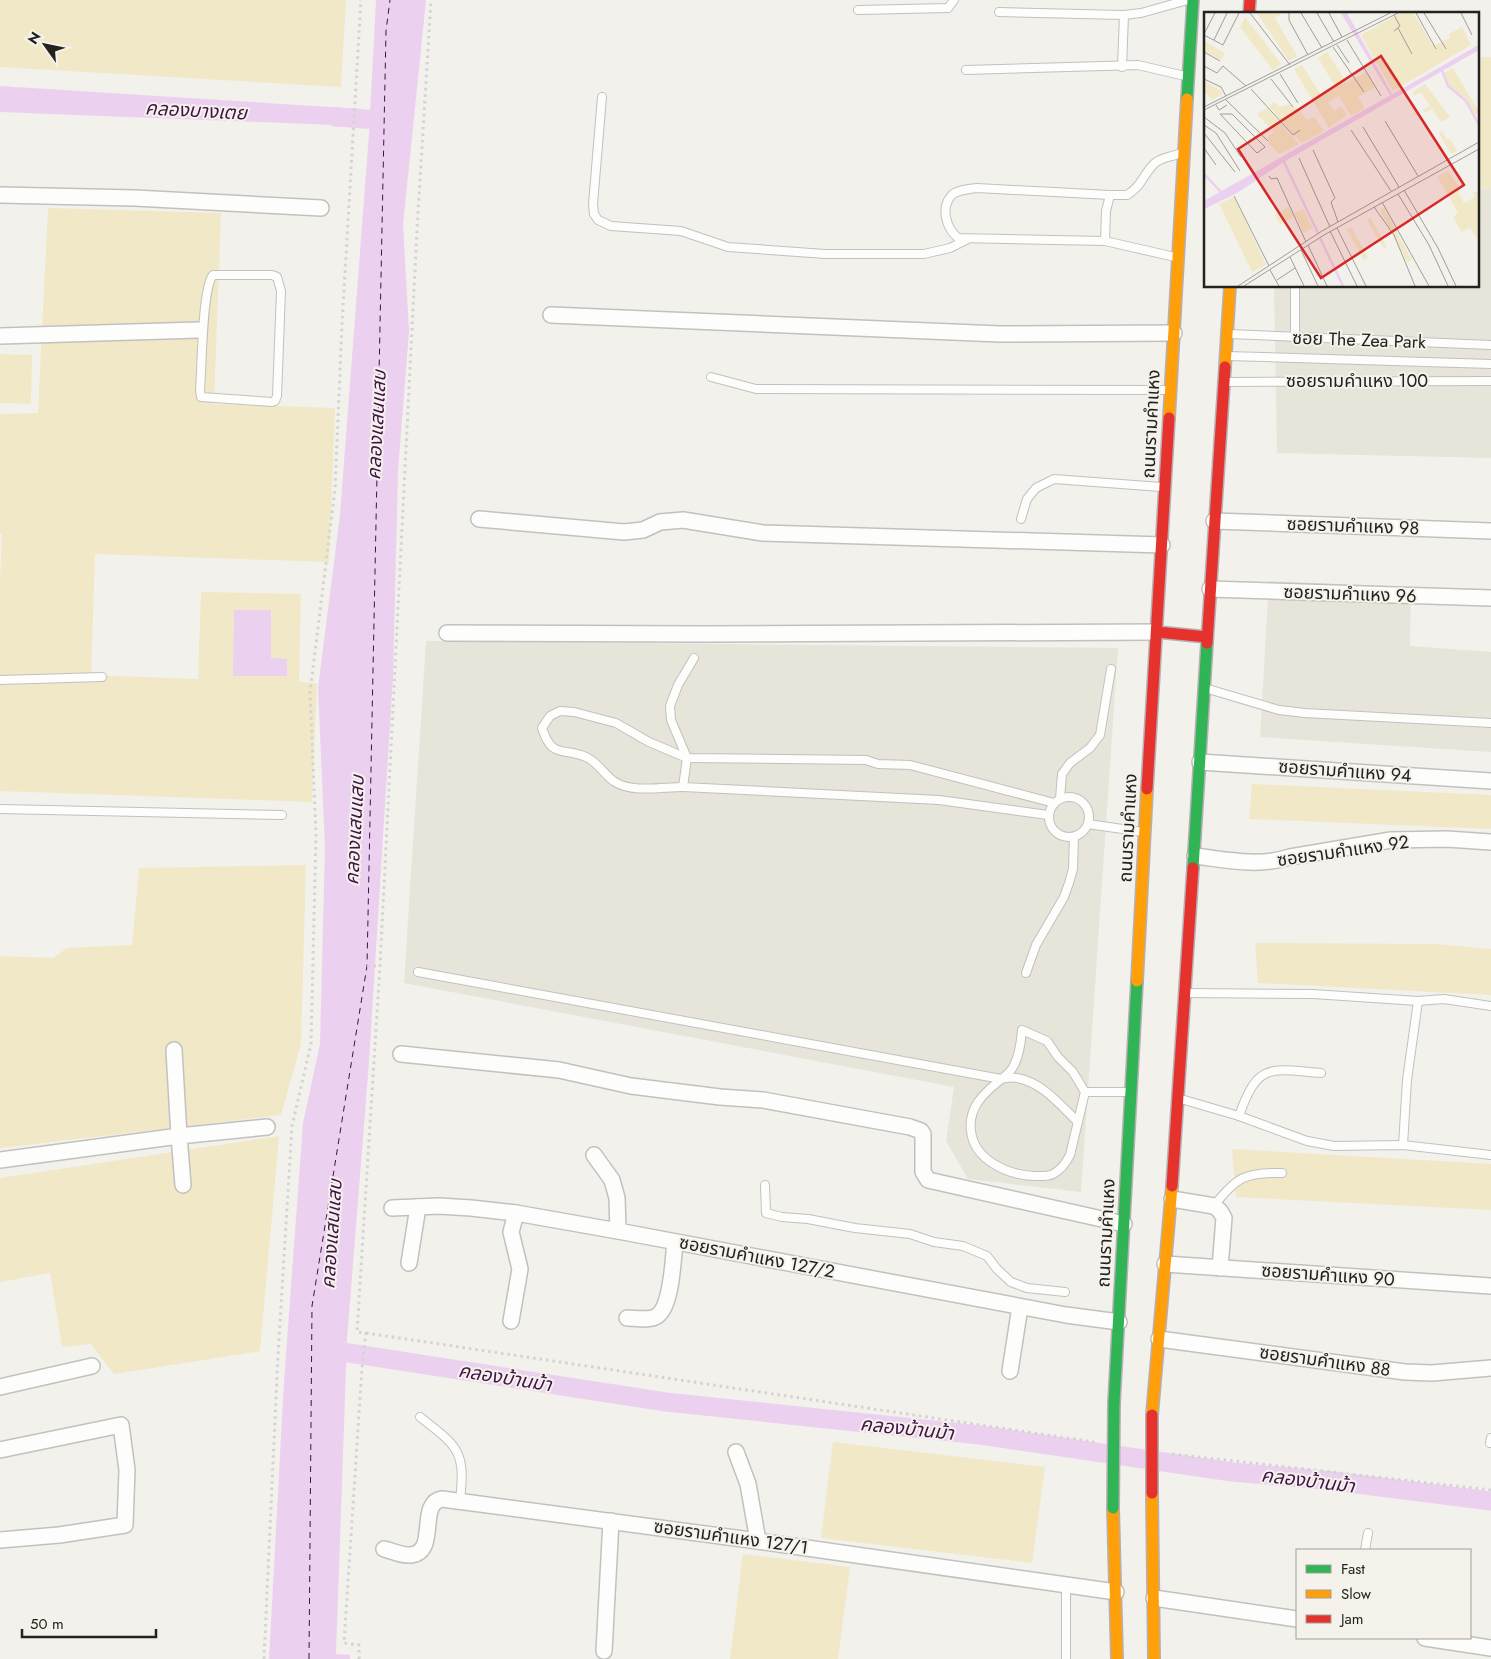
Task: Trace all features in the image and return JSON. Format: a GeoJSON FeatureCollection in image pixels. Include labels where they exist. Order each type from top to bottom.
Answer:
{"type":"FeatureCollection","features":[{"type":"Feature","properties":{"kind":"main road","name":"ถนนรามคำแหง"},"geometry":{"type":"LineString","coordinates":[[1117,1659],[1113,1508],[1114,1403],[1193,0]]}},
{"type":"Feature","properties":{"kind":"main road"},"geometry":{"type":"LineString","coordinates":[[1154,1659],[1152,1415],[1172,1199],[1230,288]]}},
{"type":"Feature","properties":{"kind":"main road"},"geometry":{"type":"LineString","coordinates":[[1157,632],[1207,637]]}},
{"type":"Feature","properties":{"kind":"street"},"geometry":{"type":"LineString","coordinates":[[0,195],[135,198],[321,208]]}},
{"type":"Feature","properties":{"kind":"street"},"geometry":{"type":"LineString","coordinates":[[551,315],[1000,334],[1174,333]]}},
{"type":"Feature","properties":{"kind":"street"},"geometry":{"type":"LineString","coordinates":[[0,336],[200,330]]}},
{"type":"Feature","properties":{"kind":"street"},"geometry":{"type":"LineString","coordinates":[[479,519],[624,532],[643,530],[660,522],[683,520],[763,532],[1162,545]]}},
{"type":"Feature","properties":{"kind":"street","name":"ซอยรามคําแหง 98"},"geometry":{"type":"LineString","coordinates":[[1214,521],[1491,531]]}},
{"type":"Feature","properties":{"kind":"street","name":"ซอยรามคําแหง 96"},"geometry":{"type":"LineString","coordinates":[[1210,589],[1491,598]]}},
{"type":"Feature","properties":{"kind":"street"},"geometry":{"type":"LineString","coordinates":[[447,633],[1157,632]]}},
{"type":"Feature","properties":{"kind":"street","name":"ซอยรามคําแหง 94"},"geometry":{"type":"LineString","coordinates":[[1200,762],[1491,781]]}},
{"type":"Feature","properties":{"kind":"street","name":"ซอยรามคําแหง 92"},"geometry":{"type":"LineString","coordinates":[[1195,856],[1248,863],[1276,861],[1391,840],[1447,839],[1491,842]]}},
{"type":"Feature","properties":{"kind":"street"},"geometry":{"type":"LineString","coordinates":[[174,1050],[183,1185]]}},
{"type":"Feature","properties":{"kind":"street"},"geometry":{"type":"LineString","coordinates":[[401,1054],[559,1070],[631,1086],[720,1097],[763,1100],[910,1127],[921,1131],[923,1134],[923,1172],[928,1180],[1124,1224]]}},
{"type":"Feature","properties":{"kind":"street"},"geometry":{"type":"LineString","coordinates":[[0,1160],[179,1136],[267,1127]]}},
{"type":"Feature","properties":{"kind":"street"},"geometry":{"type":"LineString","coordinates":[[594,1155],[612,1180],[617,1198],[618,1231]]}},
{"type":"Feature","properties":{"kind":"street"},"geometry":{"type":"LineString","coordinates":[[1172,1199],[1214,1206],[1220,1211],[1224,1218],[1220,1268]]}},
{"type":"Feature","properties":{"kind":"street"},"geometry":{"type":"LineString","coordinates":[[409,1263],[418,1207]]}},
{"type":"Feature","properties":{"kind":"street","name":"ซอยรามคำแหง 127/2"},"geometry":{"type":"LineString","coordinates":[[392,1208],[471,1208],[516,1213],[1066,1315],[1119,1322]]}},
{"type":"Feature","properties":{"kind":"street"},"geometry":{"type":"LineString","coordinates":[[511,1320],[520,1269],[511,1232],[516,1213]]}},
{"type":"Feature","properties":{"kind":"street"},"geometry":{"type":"LineString","coordinates":[[627,1318],[656,1317],[662,1311],[668,1298],[675,1242]]}},
{"type":"Feature","properties":{"kind":"street","name":"ซอยรามคำแหง 90"},"geometry":{"type":"LineString","coordinates":[[1165,1264],[1491,1286]]}},
{"type":"Feature","properties":{"kind":"street"},"geometry":{"type":"LineString","coordinates":[[1010,1371],[1020,1306]]}},
{"type":"Feature","properties":{"kind":"street","name":"ซอยรามคำแหง 88"},"geometry":{"type":"LineString","coordinates":[[1159,1339],[1404,1372],[1432,1373],[1491,1368]]}},
{"type":"Feature","properties":{"kind":"street"},"geometry":{"type":"LineString","coordinates":[[0,1387],[92,1366]]}},
{"type":"Feature","properties":{"kind":"street"},"geometry":{"type":"LineString","coordinates":[[0,1450],[122,1425],[127,1470],[125,1526],[59,1535],[0,1540]]}},
{"type":"Feature","properties":{"kind":"street"},"geometry":{"type":"LineString","coordinates":[[736,1452],[748,1484],[758,1541]]}},
{"type":"Feature","properties":{"kind":"street","name":"ซอยรามคำแหง 127/1"},"geometry":{"type":"LineString","coordinates":[[384,1549],[410,1555],[419,1551],[426,1542],[429,1516],[436,1500],[460,1500],[1116,1592]]}},
{"type":"Feature","properties":{"kind":"street"},"geometry":{"type":"LineString","coordinates":[[604,1651],[611,1521]]}},
{"type":"Feature","properties":{"kind":"street"},"geometry":{"type":"LineString","coordinates":[[1154,1598],[1296,1619]]}},
{"type":"Feature","properties":{"kind":"street"},"geometry":{"type":"LineString","coordinates":[[1432,1639],[1491,1648]]}},
{"type":"Feature","properties":{"kind":"lane"},"geometry":{"type":"LineString","coordinates":[[858,10],[948,8],[954,0]]}},
{"type":"Feature","properties":{"kind":"lane"},"geometry":{"type":"LineString","coordinates":[[999,12],[1124,15],[1142,13],[1188,0]]}},
{"type":"Feature","properties":{"kind":"lane"},"geometry":{"type":"LineString","coordinates":[[1122,67],[1124,15]]}},
{"type":"Feature","properties":{"kind":"lane"},"geometry":{"type":"LineString","coordinates":[[966,70],[1122,67],[1138,65],[1189,76]]}},
{"type":"Feature","properties":{"kind":"lane"},"geometry":{"type":"LineString","coordinates":[[602,97],[593,204],[594,214],[610,226],[681,231],[728,247],[825,254],[924,254],[950,248],[968,239]]}},
{"type":"Feature","properties":{"kind":"lane"},"geometry":{"type":"LineString","coordinates":[[1179,258],[1105,241],[958,238],[951,232],[946,221],[946,209],[951,196],[960,191],[977,188],[1127,195],[1142,183],[1155,164],[1162,159],[1185,151]]}},
{"type":"Feature","properties":{"kind":"lane"},"geometry":{"type":"LineString","coordinates":[[1105,241],[1106,211],[1110,194]]}},
{"type":"Feature","properties":{"kind":"lane"},"geometry":{"type":"LineString","coordinates":[[272,275],[277,277],[281,291],[277,396],[275,401],[201,397],[200,330],[209,282],[213,276],[272,275]]}},
{"type":"Feature","properties":{"kind":"lane"},"geometry":{"type":"LineString","coordinates":[[1295,288],[1295,337]]}},
{"type":"Feature","properties":{"kind":"lane","name":"ซอย The Zea Park"},"geometry":{"type":"LineString","coordinates":[[1227,334],[1491,345]]}},
{"type":"Feature","properties":{"kind":"lane","name":"ซอยรามคำแหง 100"},"geometry":{"type":"LineString","coordinates":[[1225,356],[1491,364]]}},
{"type":"Feature","properties":{"kind":"lane"},"geometry":{"type":"LineString","coordinates":[[711,378],[756,389],[1171,390]]}},
{"type":"Feature","properties":{"kind":"lane","name":"ซอยรามคำแหง 100"},"geometry":{"type":"LineString","coordinates":[[1224,382],[1491,381]]}},
{"type":"Feature","properties":{"kind":"lane"},"geometry":{"type":"LineString","coordinates":[[1021,519],[1027,499],[1036,488],[1054,479],[1165,488]]}},
{"type":"Feature","properties":{"kind":"lane"},"geometry":{"type":"LineString","coordinates":[[683,787],[687,758],[671,720],[670,706],[678,685],[694,658]]}},
{"type":"Feature","properties":{"kind":"lane"},"geometry":{"type":"LineString","coordinates":[[1048,815],[939,800],[683,787],[637,788],[614,782],[595,762],[585,756],[561,752],[550,746],[542,728],[550,716],[560,711],[574,712],[616,723],[649,742],[687,758],[866,760],[878,764],[910,765],[1057,801],[1074,797],[1080,800],[1088,811],[1088,824],[1085,830],[1074,837],[1061,836],[1055,833],[1049,822],[1048,815],[1050,808],[1057,801],[1062,774],[1070,763],[1090,748],[1100,735],[1111,669]]}},
{"type":"Feature","properties":{"kind":"lane"},"geometry":{"type":"LineString","coordinates":[[0,680],[102,677]]}},
{"type":"Feature","properties":{"kind":"lane"},"geometry":{"type":"LineString","coordinates":[[1204,688],[1279,710],[1491,723]]}},
{"type":"Feature","properties":{"kind":"lane"},"geometry":{"type":"LineString","coordinates":[[0,809],[282,815]]}},
{"type":"Feature","properties":{"kind":"lane"},"geometry":{"type":"LineString","coordinates":[[1088,824],[1145,832]]}},
{"type":"Feature","properties":{"kind":"lane"},"geometry":{"type":"LineString","coordinates":[[1026,973],[1036,945],[1064,897],[1069,883],[1073,869],[1074,837]]}},
{"type":"Feature","properties":{"kind":"lane"},"geometry":{"type":"LineString","coordinates":[[418,972],[1001,1079],[1015,1077],[1030,1082],[1046,1091],[1078,1122]]}},
{"type":"Feature","properties":{"kind":"lane"},"geometry":{"type":"LineString","coordinates":[[1185,993],[1313,994],[1418,1001],[1444,999],[1491,1006]]}},
{"type":"Feature","properties":{"kind":"lane"},"geometry":{"type":"LineString","coordinates":[[1403,1145],[1407,1080],[1418,1001]]}},
{"type":"Feature","properties":{"kind":"lane"},"geometry":{"type":"LineString","coordinates":[[1022,1030],[1047,1041],[1058,1057],[1073,1072],[1085,1092],[1070,1155],[1066,1164],[1051,1175],[1026,1176],[1012,1173],[993,1164],[986,1158],[972,1139],[970,1130],[971,1115],[977,1102],[985,1092],[1001,1079],[1013,1068],[1017,1059],[1022,1030]]}},
{"type":"Feature","properties":{"kind":"lane"},"geometry":{"type":"LineString","coordinates":[[1239,1116],[1255,1081],[1265,1074],[1277,1070],[1321,1073]]}},
{"type":"Feature","properties":{"kind":"lane"},"geometry":{"type":"LineString","coordinates":[[1085,1092],[1132,1092]]}},
{"type":"Feature","properties":{"kind":"lane"},"geometry":{"type":"LineString","coordinates":[[1178,1098],[1239,1116],[1306,1141],[1334,1146],[1403,1145],[1491,1155]]}},
{"type":"Feature","properties":{"kind":"lane"},"geometry":{"type":"LineString","coordinates":[[1214,1206],[1236,1182],[1248,1176],[1282,1173]]}},
{"type":"Feature","properties":{"kind":"lane"},"geometry":{"type":"LineString","coordinates":[[765,1185],[766,1213],[855,1228],[910,1234],[934,1242],[963,1246],[987,1256],[996,1269],[1011,1282],[1027,1288],[1065,1292]]}},
{"type":"Feature","properties":{"kind":"lane"},"geometry":{"type":"LineString","coordinates":[[420,1417],[449,1440],[458,1453],[462,1466],[460,1500]]}},
{"type":"Feature","properties":{"kind":"lane"},"geometry":{"type":"LineString","coordinates":[[1490,1443],[1491,1438]]}},
{"type":"Feature","properties":{"kind":"lane"},"geometry":{"type":"LineString","coordinates":[[1365,1549],[1368,1533]]}},
{"type":"Feature","properties":{"kind":"lane"},"geometry":{"type":"LineString","coordinates":[[1066,1584],[1066,1659]]}},
{"type":"Feature","properties":{"kind":"path"},"geometry":{"type":"LineString","coordinates":[[264,1659],[278,1355],[292,1126],[311,1044],[316,835],[310,693],[335,489],[361,0]]}},
{"type":"Feature","properties":{"kind":"path"},"geometry":{"type":"LineString","coordinates":[[431,0],[416,230],[380,966],[357,1332],[1100,1443]]}},
{"type":"Feature","properties":{"kind":"path"},"geometry":{"type":"LineString","coordinates":[[367,966],[380,966]]}},
{"type":"Feature","properties":{"kind":"path"},"geometry":{"type":"LineString","coordinates":[[359,1659],[359,1644],[344,1643],[362,1368],[366,1333]]}},
{"type":"Feature","properties":{"kind":"path"},"geometry":{"type":"LineString","coordinates":[[1168,1454],[1491,1490]]}},
{"type":"Feature","properties":{"kind":"shaded area"},"geometry":{"type":"Polygon","coordinates":[[[0,0],[346,0],[341,87],[0,67],[0,0]]]}},
{"type":"Feature","properties":{"kind":"shaded area"},"geometry":{"type":"Polygon","coordinates":[[[1478,57],[1491,57],[1491,189],[1478,188],[1478,57]]]}},
{"type":"Feature","properties":{"kind":"shaded area"},"geometry":{"type":"Polygon","coordinates":[[[1478,188],[1491,189],[1491,458],[1277,453],[1274,288],[1478,288],[1478,188]]]}},
{"type":"Feature","properties":{"kind":"shaded area"},"geometry":{"type":"Polygon","coordinates":[[[48,208],[221,213],[214,404],[335,408],[329,562],[95,554],[91,675],[198,679],[201,592],[301,594],[299,682],[317,683],[312,802],[0,791],[0,583],[2,535],[0,534],[0,414],[38,413],[48,208]]]}},
{"type":"Feature","properties":{"kind":"shaded area"},"geometry":{"type":"Polygon","coordinates":[[[0,354],[32,355],[31,404],[0,403],[0,354]]]}},
{"type":"Feature","properties":{"kind":"shaded area"},"geometry":{"type":"Polygon","coordinates":[[[1269,581],[1411,587],[1410,646],[1491,652],[1491,752],[1260,737],[1269,581]]]}},
{"type":"Feature","properties":{"kind":"shaded area"},"geometry":{"type":"Polygon","coordinates":[[[426,641],[1118,648],[1081,1192],[968,1179],[946,1141],[954,1087],[404,983],[426,641]]]}},
{"type":"Feature","properties":{"kind":"shaded area"},"geometry":{"type":"Polygon","coordinates":[[[1252,784],[1491,795],[1491,829],[1249,819],[1252,784]]]}},
{"type":"Feature","properties":{"kind":"shaded area"},"geometry":{"type":"Polygon","coordinates":[[[306,865],[301,1044],[281,1115],[0,1148],[0,956],[53,958],[67,948],[132,945],[139,868],[306,865]]]}},
{"type":"Feature","properties":{"kind":"shaded area"},"geometry":{"type":"Polygon","coordinates":[[[1255,943],[1434,944],[1491,949],[1491,995],[1258,983],[1255,943]]]}},
{"type":"Feature","properties":{"kind":"shaded area"},"geometry":{"type":"Polygon","coordinates":[[[279,1136],[260,1351],[114,1374],[91,1344],[62,1347],[50,1273],[0,1282],[0,1178],[279,1136]]]}},
{"type":"Feature","properties":{"kind":"shaded area"},"geometry":{"type":"Polygon","coordinates":[[[1232,1149],[1491,1164],[1491,1210],[1236,1197],[1232,1149]]]}},
{"type":"Feature","properties":{"kind":"shaded area"},"geometry":{"type":"Polygon","coordinates":[[[833,1442],[1045,1467],[1032,1563],[821,1538],[833,1442]]]}},
{"type":"Feature","properties":{"kind":"shaded area"},"geometry":{"type":"Polygon","coordinates":[[[743,1554],[850,1567],[838,1659],[730,1659],[743,1554]]]}},
{"type":"Feature","properties":{"kind":"water","name":"คลองแสนแสบ"},"geometry":{"type":"Polygon","coordinates":[[[376,0],[426,0],[403,225],[409,331],[398,471],[393,676],[369,1062],[347,1339],[336,1654],[350,1655],[350,1659],[269,1659],[284,1382],[303,1123],[320,1044],[325,847],[318,688],[340,515],[369,134],[376,0]]]}},
{"type":"Feature","properties":{"kind":"water"},"geometry":{"type":"Polygon","coordinates":[[[0,86],[362,109],[361,126],[0,112],[0,86]]]}},
{"type":"Feature","properties":{"kind":"water"},"geometry":{"type":"Polygon","coordinates":[[[234,610],[271,610],[271,658],[287,659],[287,676],[233,676],[234,610]]]}},
{"type":"Feature","properties":{"kind":"waterway","name":"คลองบางเตย"},"geometry":{"type":"LineString","coordinates":[[336,117],[392,121]]}},
{"type":"Feature","properties":{"kind":"waterway","name":"คลองบ้านม้า"},"geometry":{"type":"LineString","coordinates":[[323,1349],[666,1402],[980,1435],[1232,1472],[1333,1481],[1491,1501]]}},
{"type":"Feature","properties":{"kind":"ferry route"},"geometry":{"type":"LineString","coordinates":[[309,1659],[312,1306],[367,966],[386,31],[390,0]]}},
{"type":"Feature","properties":{"kind":"traffic: fast"},"geometry":{"type":"LineString","coordinates":[[1187,99],[1193,0]]}},
{"type":"Feature","properties":{"kind":"traffic: fast"},"geometry":{"type":"LineString","coordinates":[[1193,868],[1207,643]]}},
{"type":"Feature","properties":{"kind":"traffic: fast"},"geometry":{"type":"LineString","coordinates":[[1114,1403],[1137,981]]}},
{"type":"Feature","properties":{"kind":"traffic: fast"},"geometry":{"type":"LineString","coordinates":[[1113,1508],[1114,1403]]}},
{"type":"Feature","properties":{"kind":"traffic: slow"},"geometry":{"type":"LineString","coordinates":[[1169,418],[1187,99]]}},
{"type":"Feature","properties":{"kind":"traffic: slow"},"geometry":{"type":"LineString","coordinates":[[1225,367],[1230,288]]}},
{"type":"Feature","properties":{"kind":"traffic: slow"},"geometry":{"type":"LineString","coordinates":[[1137,981],[1147,789]]}},
{"type":"Feature","properties":{"kind":"traffic: slow"},"geometry":{"type":"LineString","coordinates":[[1152,1415],[1172,1186]]}},
{"type":"Feature","properties":{"kind":"traffic: slow"},"geometry":{"type":"LineString","coordinates":[[1152,1493],[1154,1659]]}},
{"type":"Feature","properties":{"kind":"traffic: slow"},"geometry":{"type":"LineString","coordinates":[[1113,1508],[1117,1659]]}},
{"type":"Feature","properties":{"kind":"traffic: jam"},"geometry":{"type":"LineString","coordinates":[[1249,12],[1250,0]]}},
{"type":"Feature","properties":{"kind":"traffic: jam"},"geometry":{"type":"LineString","coordinates":[[1207,643],[1225,367]]}},
{"type":"Feature","properties":{"kind":"traffic: jam"},"geometry":{"type":"LineString","coordinates":[[1147,789],[1169,418]]}},
{"type":"Feature","properties":{"kind":"traffic: jam"},"geometry":{"type":"LineString","coordinates":[[1157,632],[1207,637]]}},
{"type":"Feature","properties":{"kind":"traffic: jam"},"geometry":{"type":"LineString","coordinates":[[1172,1186],[1193,868]]}},
{"type":"Feature","properties":{"kind":"traffic: jam"},"geometry":{"type":"LineString","coordinates":[[1152,1415],[1152,1493]]}}]}
